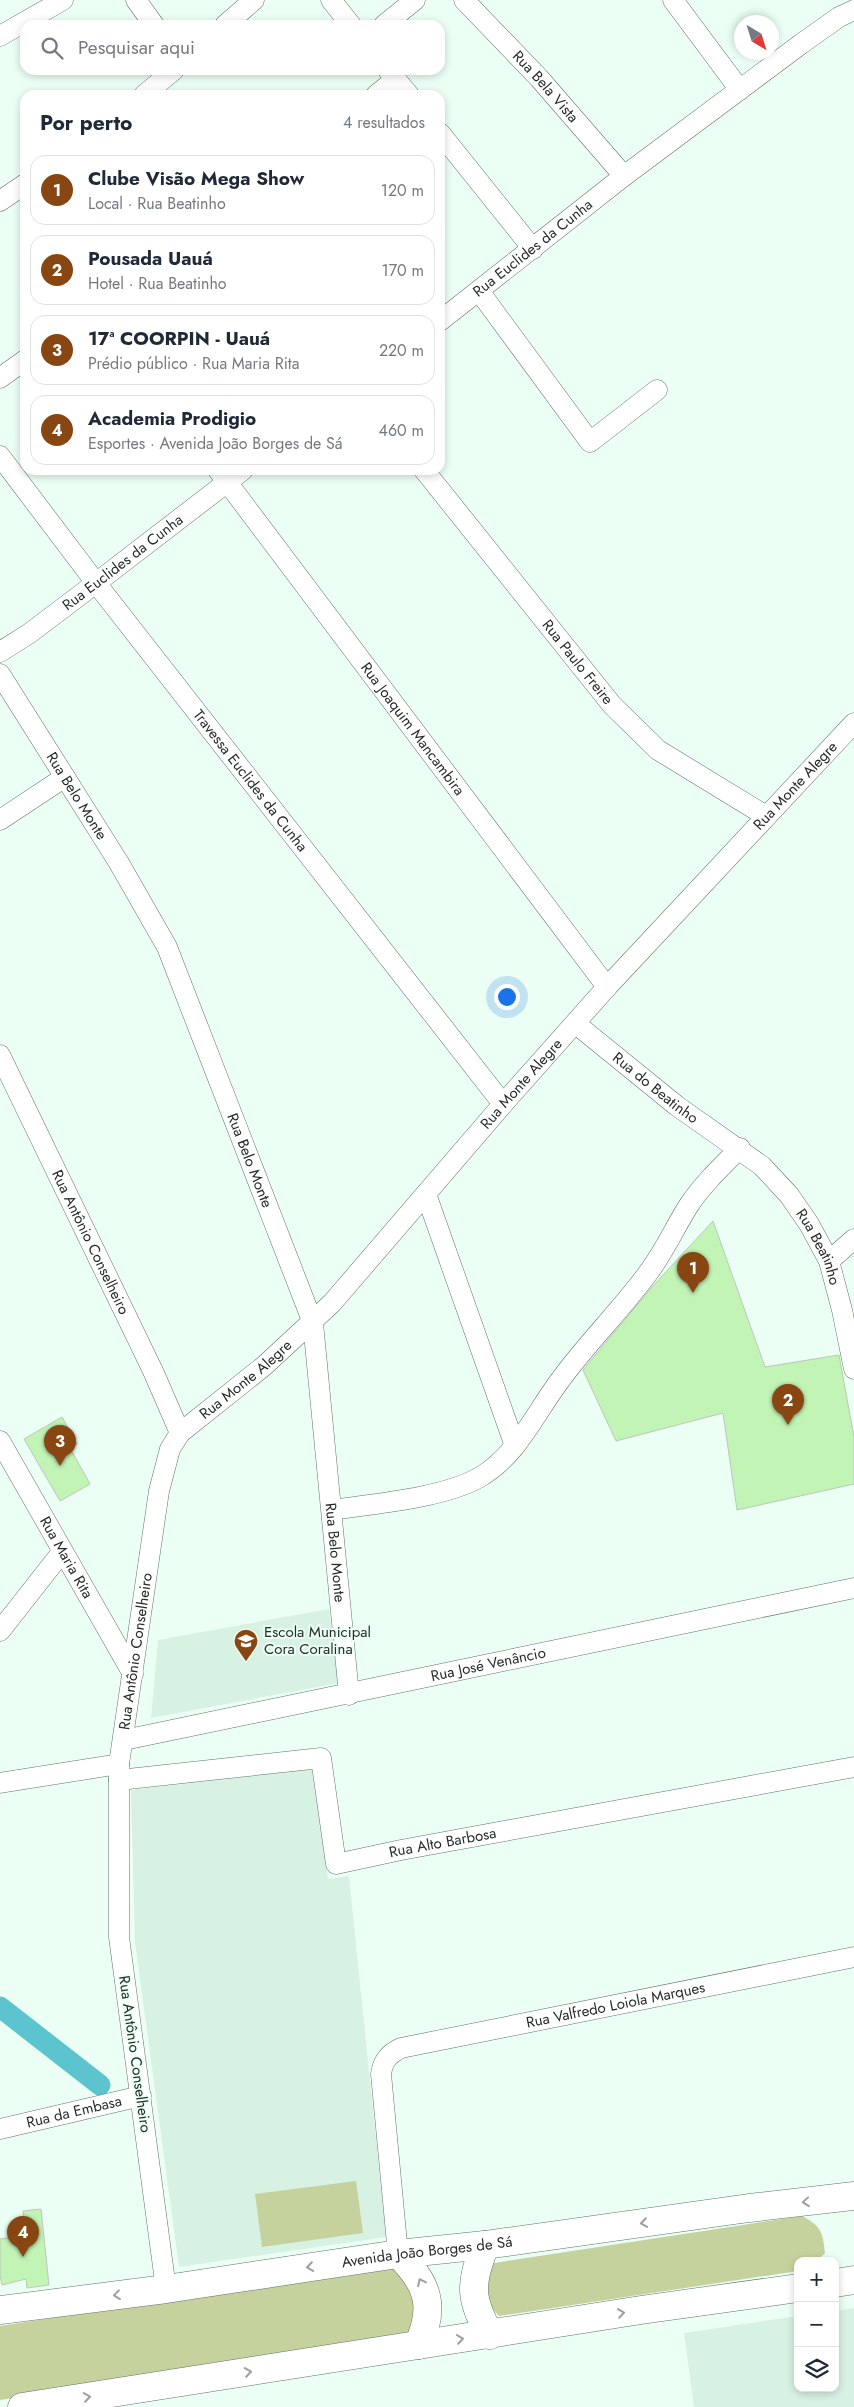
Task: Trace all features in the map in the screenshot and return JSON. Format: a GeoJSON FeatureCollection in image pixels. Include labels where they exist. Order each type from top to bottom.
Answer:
{"type":"FeatureCollection","features":[{"type":"Feature","properties":{"kind":"main road","name":"Avenida João Borges de Sá"},"geometry":{"type":"LineString","coordinates":[[0,2310],[166,2289],[398,2254],[486,2245],[749,2208],[853,2199]]}},
{"type":"Feature","properties":{"kind":"main road"},"geometry":{"type":"LineString","coordinates":[[486,2245],[476,2269],[472,2294],[477,2313],[490,2335]]}},
{"type":"Feature","properties":{"kind":"main road"},"geometry":{"type":"LineString","coordinates":[[398,2254],[414,2269],[423,2286],[428,2304],[425,2329],[418,2345]]}},
{"type":"Feature","properties":{"kind":"main road"},"geometry":{"type":"LineString","coordinates":[[839,2282],[854,2280]]}},
{"type":"Feature","properties":{"kind":"main road"},"geometry":{"type":"LineString","coordinates":[[22,2407],[641,2310],[794,2289]]}},
{"type":"Feature","properties":{"kind":"street"},"geometry":{"type":"LineString","coordinates":[[28,20],[62,0]]}},
{"type":"Feature","properties":{"kind":"street"},"geometry":{"type":"LineString","coordinates":[[136,0],[150,20]]}},
{"type":"Feature","properties":{"kind":"street"},"geometry":{"type":"LineString","coordinates":[[231,20],[254,0]]}},
{"type":"Feature","properties":{"kind":"street"},"geometry":{"type":"LineString","coordinates":[[331,0],[347,20]]}},
{"type":"Feature","properties":{"kind":"street"},"geometry":{"type":"LineString","coordinates":[[390,20],[415,0]]}},
{"type":"Feature","properties":{"kind":"street","name":"Rua Bela Vista"},"geometry":{"type":"LineString","coordinates":[[464,0],[539,78],[624,176]]}},
{"type":"Feature","properties":{"kind":"street"},"geometry":{"type":"LineString","coordinates":[[673,0],[740,90]]}},
{"type":"Feature","properties":{"kind":"street","name":"Rua Euclides da Cunha"},"geometry":{"type":"LineString","coordinates":[[445,317],[624,176],[839,17],[854,10]]}},
{"type":"Feature","properties":{"kind":"street"},"geometry":{"type":"LineString","coordinates":[[0,36],[20,24]]}},
{"type":"Feature","properties":{"kind":"street"},"geometry":{"type":"LineString","coordinates":[[150,90],[168,75]]}},
{"type":"Feature","properties":{"kind":"street"},"geometry":{"type":"LineString","coordinates":[[380,90],[392,75],[405,90]]}},
{"type":"Feature","properties":{"kind":"street"},"geometry":{"type":"LineString","coordinates":[[445,139],[533,249]]}},
{"type":"Feature","properties":{"kind":"street"},"geometry":{"type":"LineString","coordinates":[[0,201],[20,187]]}},
{"type":"Feature","properties":{"kind":"street"},"geometry":{"type":"LineString","coordinates":[[479,291],[590,442],[657,390]]}},
{"type":"Feature","properties":{"kind":"street"},"geometry":{"type":"LineString","coordinates":[[0,378],[20,364]]}},
{"type":"Feature","properties":{"kind":"street","name":"Travessa Euclides da Cunha"},"geometry":{"type":"LineString","coordinates":[[0,456],[96,583],[503,1104]]}},
{"type":"Feature","properties":{"kind":"street","name":"Rua Paulo Freire"},"geometry":{"type":"LineString","coordinates":[[428,475],[612,706],[658,750],[766,816]]}},
{"type":"Feature","properties":{"kind":"street","name":"Rua Euclides da Cunha"},"geometry":{"type":"LineString","coordinates":[[0,652],[30,633],[96,583],[222,476]]}},
{"type":"Feature","properties":{"kind":"street","name":"Rua Joaquim Mancambira"},"geometry":{"type":"LineString","coordinates":[[222,476],[607,987]]}},
{"type":"Feature","properties":{"kind":"street","name":"Rua Belo Monte"},"geometry":{"type":"LineString","coordinates":[[0,674],[144,905],[170,954],[313,1323],[349,1695]]}},
{"type":"Feature","properties":{"kind":"street","name":"Rua Monte Alegre"},"geometry":{"type":"LineString","coordinates":[[180,1433],[264,1366],[313,1323],[357,1276],[503,1104],[607,987],[854,723]]}},
{"type":"Feature","properties":{"kind":"street"},"geometry":{"type":"LineString","coordinates":[[0,820],[65,776]]}},
{"type":"Feature","properties":{"kind":"street","name":"Rua do Beatinho"},"geometry":{"type":"LineString","coordinates":[[576,1024],[678,1106],[740,1148]]}},
{"type":"Feature","properties":{"kind":"street","name":"Rua Antônio Conselheiro"},"geometry":{"type":"LineString","coordinates":[[0,1056],[153,1371],[180,1433],[170,1449],[159,1491],[119,1772],[119,1937],[166,2289]]}},
{"type":"Feature","properties":{"kind":"street"},"geometry":{"type":"LineString","coordinates":[[332,1510],[391,1501],[449,1489],[479,1478],[500,1464],[515,1446],[559,1380],[646,1276],[699,1192],[740,1148]]}},
{"type":"Feature","properties":{"kind":"street","name":"Rua Beatinho"},"geometry":{"type":"LineString","coordinates":[[740,1148],[762,1166],[789,1195],[809,1224],[848,1306],[854,1368]]}},
{"type":"Feature","properties":{"kind":"street"},"geometry":{"type":"LineString","coordinates":[[426,1194],[515,1446]]}},
{"type":"Feature","properties":{"kind":"street"},"geometry":{"type":"LineString","coordinates":[[828,1261],[854,1239]]}},
{"type":"Feature","properties":{"kind":"street","name":"Rua Maria Rita"},"geometry":{"type":"LineString","coordinates":[[0,1440],[6,1466],[62,1552],[133,1674]]}},
{"type":"Feature","properties":{"kind":"street"},"geometry":{"type":"LineString","coordinates":[[0,1631],[62,1552]]}},
{"type":"Feature","properties":{"kind":"street","name":"Rua José Venâncio"},"geometry":{"type":"LineString","coordinates":[[124,1740],[349,1695],[551,1650],[854,1588]]}},
{"type":"Feature","properties":{"kind":"street","name":"Rua Alto Barbosa"},"geometry":{"type":"LineString","coordinates":[[119,1772],[321,1758],[336,1864],[401,1850],[854,1767]]}},
{"type":"Feature","properties":{"kind":"street"},"geometry":{"type":"LineString","coordinates":[[0,1783],[119,1772]]}},
{"type":"Feature","properties":{"kind":"street","name":"Rua Valfredo Loiola Marques"},"geometry":{"type":"LineString","coordinates":[[398,2254],[381,2074],[383,2066],[391,2053],[401,2048],[854,1957]]}},
{"type":"Feature","properties":{"kind":"street","name":"Rua da Embasa"},"geometry":{"type":"LineString","coordinates":[[2,2126],[141,2096]]}},
{"type":"Feature","properties":{"kind":"shaded area","name":"Escola Municipal Cora Coralina"},"geometry":{"type":"Polygon","coordinates":[[[329,1609],[339,1683],[151,1718],[158,1640],[329,1609]]]}},
{"type":"Feature","properties":{"kind":"shaded area"},"geometry":{"type":"Polygon","coordinates":[[[312,1769],[328,1879],[349,1876],[386,2237],[179,2267],[135,1942],[131,1790],[312,1769]]]}},
{"type":"Feature","properties":{"kind":"shaded area"},"geometry":{"type":"Polygon","coordinates":[[[854,2308],[854,2407],[694,2407],[684,2333],[794,2317],[794,2392],[839,2392],[839,2310],[854,2308]]]}},
{"type":"Feature","properties":{"kind":"green space"},"geometry":{"type":"Polygon","coordinates":[[[356,2181],[363,2233],[262,2247],[255,2194],[356,2181]]]}},
{"type":"Feature","properties":{"kind":"green space"},"geometry":{"type":"Polygon","coordinates":[[[802,2216],[820,2230],[825,2253],[821,2257],[794,2257],[794,2272],[499,2316],[489,2303],[485,2291],[487,2279],[494,2263],[802,2216]]]}},
{"type":"Feature","properties":{"kind":"green space"},"geometry":{"type":"Polygon","coordinates":[[[390,2267],[396,2269],[414,2283],[414,2325],[406,2334],[388,2342],[0,2400],[0,2326],[346,2272],[390,2267]]]}},
{"type":"Feature","properties":{"kind":"building"},"geometry":{"type":"Polygon","coordinates":[[[713,1221],[765,1367],[839,1355],[854,1437],[854,1484],[737,1510],[723,1413],[616,1441],[583,1370],[652,1287],[713,1221]]]}},
{"type":"Feature","properties":{"kind":"building"},"geometry":{"type":"Polygon","coordinates":[[[62,1417],[77,1444],[70,1448],[90,1484],[60,1501],[24,1439],[62,1417]]]}},
{"type":"Feature","properties":{"kind":"building"},"geometry":{"type":"Polygon","coordinates":[[[41,2209],[49,2285],[27,2288],[26,2279],[2,2285],[0,2275],[0,2239],[25,2235],[23,2211],[41,2209]]]}},
{"type":"Feature","properties":{"kind":"waterway"},"geometry":{"type":"LineString","coordinates":[[0,2007],[100,2085]]}},
{"type":"Feature","properties":{"kind":"place","name":"Clube Visão Mega Show"},"geometry":{"type":"Point","coordinates":[693,1293]}},
{"type":"Feature","properties":{"kind":"place","name":"Pousada Uauá"},"geometry":{"type":"Point","coordinates":[788,1425]}},
{"type":"Feature","properties":{"kind":"place","name":"17ª COORPIN - Uauá"},"geometry":{"type":"Point","coordinates":[60,1466]}},
{"type":"Feature","properties":{"kind":"place","name":"Escola Municipal Cora Coralina"},"geometry":{"type":"Point","coordinates":[246,1662]}},
{"type":"Feature","properties":{"kind":"place","name":"Academia Prodigio"},"geometry":{"type":"Point","coordinates":[23,2257]}}]}
